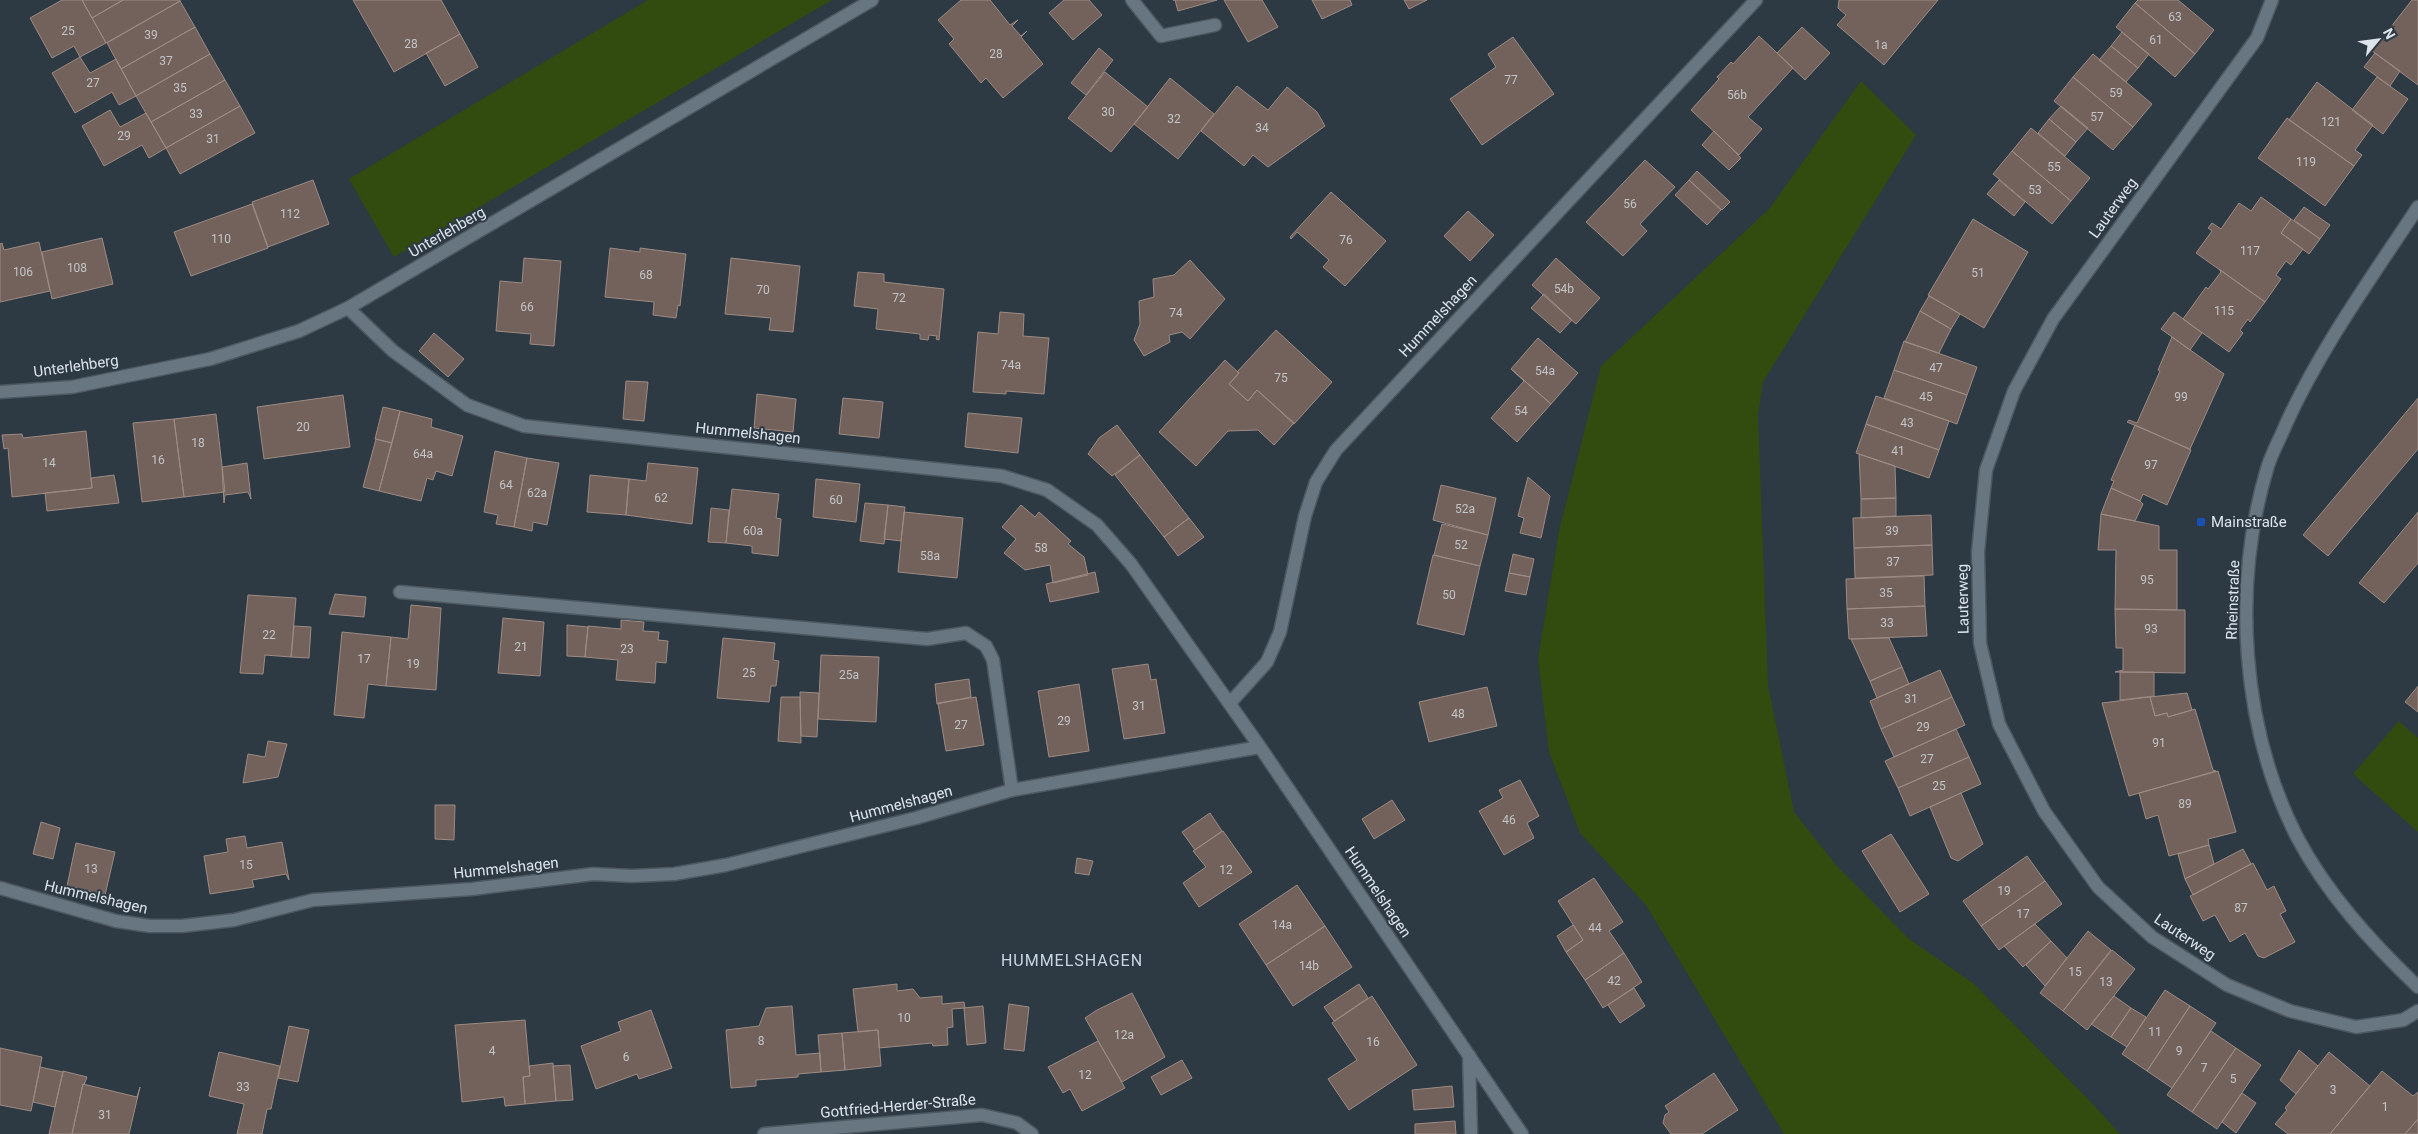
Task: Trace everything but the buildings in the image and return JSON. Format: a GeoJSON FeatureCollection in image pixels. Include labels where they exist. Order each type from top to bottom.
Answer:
{"type":"FeatureCollection","features":[{"type":"Feature","properties":{"kind":"street","name":"Unterlehberg"},"geometry":{"type":"LineString","coordinates":[[0,392],[72,387],[210,359],[299,331],[348,308],[872,0]]}},
{"type":"Feature","properties":{"kind":"street"},"geometry":{"type":"LineString","coordinates":[[1132,0],[1161,36],[1215,25]]}},
{"type":"Feature","properties":{"kind":"street","name":"Hummelshagen"},"geometry":{"type":"LineString","coordinates":[[1230,703],[1267,662],[1280,632],[1307,508],[1316,482],[1336,450],[1756,0]]}},
{"type":"Feature","properties":{"kind":"street","name":"Lauterweg"},"geometry":{"type":"LineString","coordinates":[[2272,0],[2257,38],[2053,318],[2014,391],[1986,470],[1978,552],[1980,643],[1999,724],[2044,811],[2098,886],[2152,937],[2227,985],[2290,1012],[2356,1027],[2403,1020],[2418,1010]]}},
{"type":"Feature","properties":{"kind":"street","name":"Rheinstraße"},"geometry":{"type":"LineString","coordinates":[[2418,206],[2335,333],[2301,391],[2267,467],[2254,526],[2247,578],[2246,633],[2250,676],[2262,743],[2280,798],[2298,838],[2334,896],[2384,954],[2418,987]]}},
{"type":"Feature","properties":{"kind":"street","name":"Hummelshagen"},"geometry":{"type":"LineString","coordinates":[[348,308],[392,351],[467,405],[524,426],[1002,476],[1048,490],[1097,525],[1125,558],[1230,703],[1522,1134]]}},
{"type":"Feature","properties":{"kind":"street"},"geometry":{"type":"LineString","coordinates":[[400,592],[927,639],[966,633],[986,646],[992,660],[1012,790]]}},
{"type":"Feature","properties":{"kind":"street","name":"Hummelshagen"},"geometry":{"type":"LineString","coordinates":[[0,888],[116,921],[150,926],[182,926],[234,920],[313,900],[472,889],[593,874],[632,876],[674,874],[726,864],[907,820],[1012,790],[1260,747]]}},
{"type":"Feature","properties":{"kind":"street"},"geometry":{"type":"LineString","coordinates":[[1469,1055],[1472,1134]]}},
{"type":"Feature","properties":{"kind":"street","name":"Gottfried-Herder-Straße"},"geometry":{"type":"LineString","coordinates":[[764,1134],[982,1115],[1017,1123],[1032,1134]]}},
{"type":"Feature","properties":{"kind":"green space"},"geometry":{"type":"Polygon","coordinates":[[[648,0],[832,0],[394,257],[349,179],[648,0]]]}},
{"type":"Feature","properties":{"kind":"green space"},"geometry":{"type":"Polygon","coordinates":[[[1861,81],[1916,135],[1763,382],[1758,415],[1768,685],[1794,812],[1836,865],[1909,939],[1973,983],[2090,1101],[2120,1134],[1784,1134],[1646,905],[1580,833],[1549,752],[1538,659],[1559,531],[1601,366],[1769,209],[1861,81]]]}},
{"type":"Feature","properties":{"kind":"green space"},"geometry":{"type":"Polygon","coordinates":[[[2399,721],[2418,738],[2418,832],[2353,774],[2399,721]]]}},
{"type":"Feature","properties":{"kind":"place","name":"Mainstraße"},"geometry":{"type":"Point","coordinates":[2201,522]}},
{"type":"Feature","properties":{"kind":"district","name":"HUMMELSHAGEN"},"geometry":{"type":"Point","coordinates":[1072,960]}}]}
